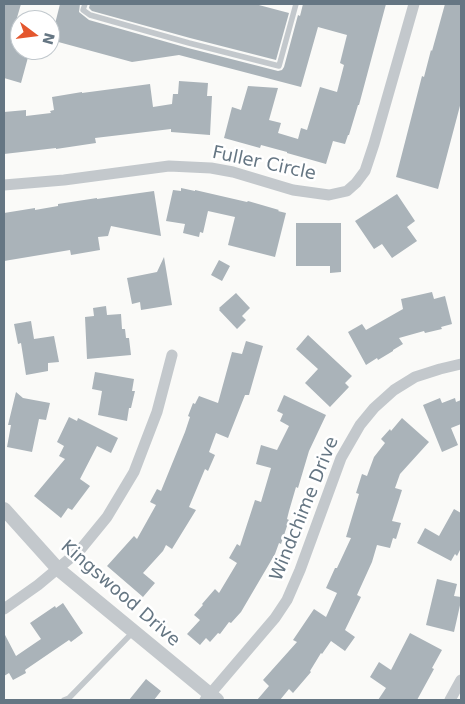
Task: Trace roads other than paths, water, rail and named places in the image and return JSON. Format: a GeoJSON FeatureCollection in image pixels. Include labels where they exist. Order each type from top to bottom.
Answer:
{"type":"FeatureCollection","features":[{"type":"Feature","properties":{"kind":"street","name":"Fuller Circle"},"geometry":{"type":"LineString","coordinates":[[4,185],[64,180],[169,166],[211,168],[233,172],[293,190],[329,195],[347,191],[365,171],[414,4]]}},
{"type":"Feature","properties":{"kind":"street"},"geometry":{"type":"LineString","coordinates":[[4,609],[38,585],[80,550],[107,517],[134,472],[157,412],[172,355]]}},
{"type":"Feature","properties":{"kind":"street","name":"Windchime Drive"},"geometry":{"type":"LineString","coordinates":[[210,698],[275,618],[287,600],[341,458],[360,425],[374,408],[394,390],[415,377],[461,364]]}},
{"type":"Feature","properties":{"kind":"street","name":"Kingswood Drive"},"geometry":{"type":"LineString","coordinates":[[4,510],[58,569],[210,698]]}},
{"type":"Feature","properties":{"kind":"street"},"geometry":{"type":"LineString","coordinates":[[450,700],[461,680]]}},
{"type":"Feature","properties":{"kind":"lane"},"geometry":{"type":"LineString","coordinates":[[85,4],[84,10],[90,15],[279,66],[296,4]]}},
{"type":"Feature","properties":{"kind":"lane"},"geometry":{"type":"LineString","coordinates":[[64,700],[69,698],[134,632]]}}]}
